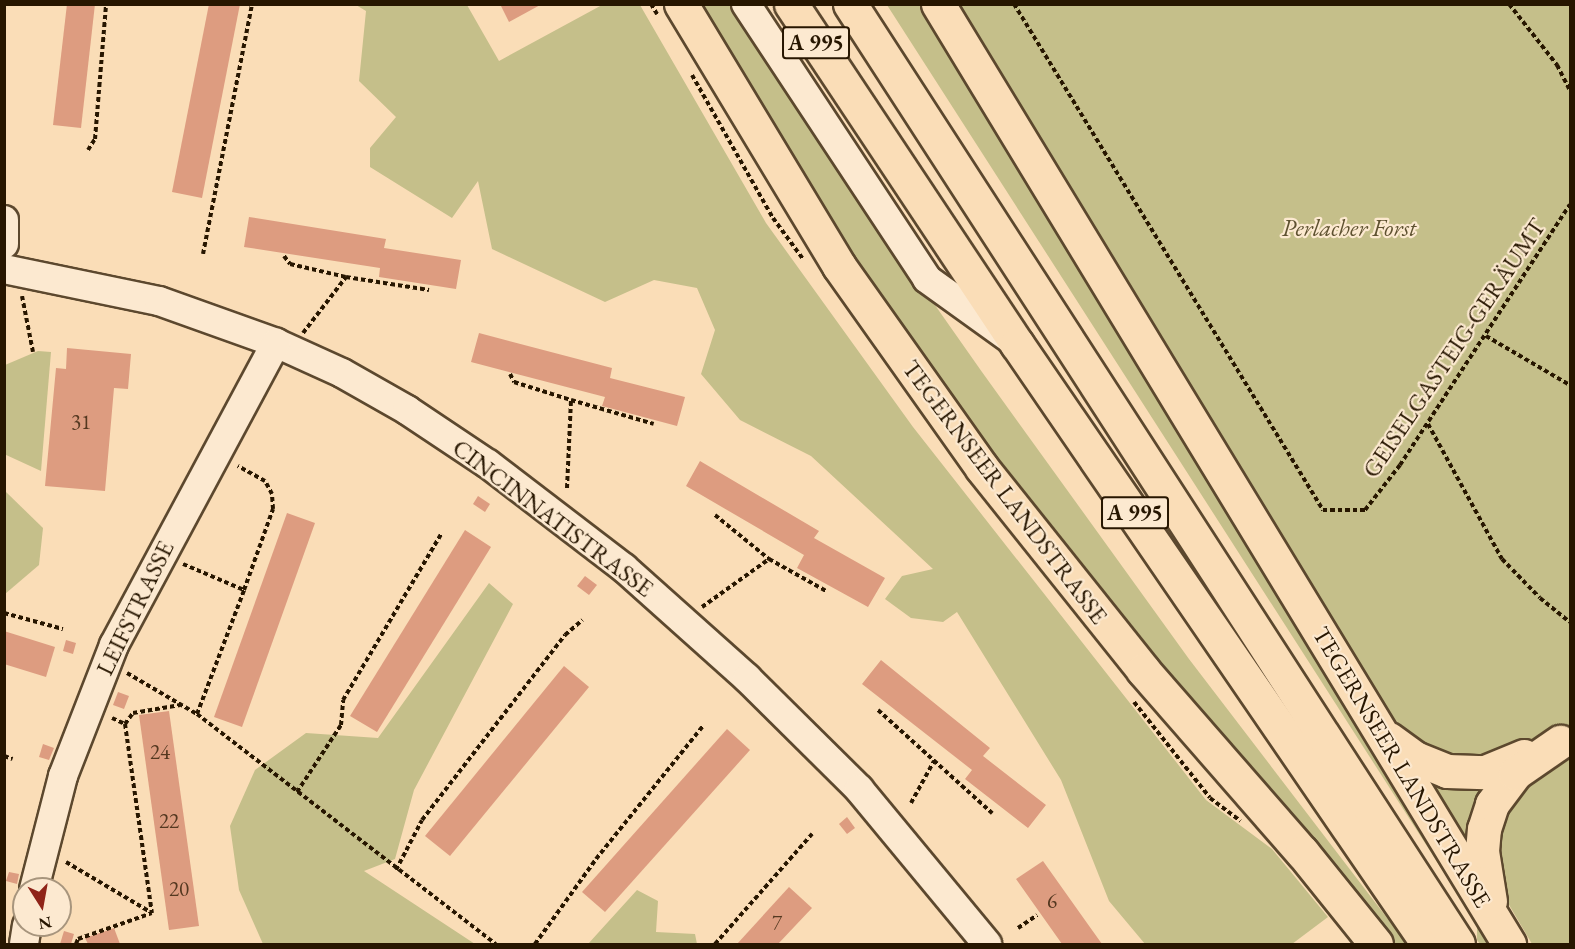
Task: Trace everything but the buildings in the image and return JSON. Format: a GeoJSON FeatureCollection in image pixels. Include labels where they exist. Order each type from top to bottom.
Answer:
{"type":"FeatureCollection","features":[{"type":"Feature","properties":{"kind":"main road","name":"TEGERNSEER LANDSTRASSE"},"geometry":{"type":"LineString","coordinates":[[681,4],[839,266],[981,468],[1143,670],[1295,844],[1376,945]]}},
{"type":"Feature","properties":{"kind":"main road","name":"A 995"},"geometry":{"type":"LineString","coordinates":[[791,4],[1017,344],[1428,945]]}},
{"type":"Feature","properties":{"kind":"main road","name":"A 995"},"geometry":{"type":"LineString","coordinates":[[850,4],[1458,945]]}},
{"type":"Feature","properties":{"kind":"main road","name":"TEGERNSEER LANDSTRASSE"},"geometry":{"type":"LineString","coordinates":[[938,4],[1502,932]]}},
{"type":"Feature","properties":{"kind":"main road"},"geometry":{"type":"LineString","coordinates":[[1384,735],[1415,759],[1447,771],[1467,773],[1504,766],[1565,741]]}},
{"type":"Feature","properties":{"kind":"main road"},"geometry":{"type":"LineString","coordinates":[[1502,932],[1482,851],[1484,829],[1492,804],[1515,772],[1565,741]]}},
{"type":"Feature","properties":{"kind":"street"},"geometry":{"type":"LineString","coordinates":[[746,4],[927,279],[1017,344]]}},
{"type":"Feature","properties":{"kind":"street"},"geometry":{"type":"LineString","coordinates":[[4,220],[4,244]]}},
{"type":"Feature","properties":{"kind":"street","name":"CINCINNATISTRASSE"},"geometry":{"type":"LineString","coordinates":[[13,279],[159,301],[276,343],[342,373],[407,410],[488,464],[624,568],[747,678],[859,789],[987,945]]}},
{"type":"Feature","properties":{"kind":"street","name":"LEIFSTRASSE"},"geometry":{"type":"LineString","coordinates":[[37,877],[63,776],[114,645],[276,343]]}},
{"type":"Feature","properties":{"kind":"path"},"geometry":{"type":"LineString","coordinates":[[88,150],[95,139],[105,4]]}},
{"type":"Feature","properties":{"kind":"path"},"geometry":{"type":"LineString","coordinates":[[203,255],[252,4]]}},
{"type":"Feature","properties":{"kind":"path","name":"GEISELGASTEIG-GERÄUMT"},"geometry":{"type":"LineString","coordinates":[[1014,4],[1323,510],[1365,510],[1428,423],[1570,204]]}},
{"type":"Feature","properties":{"kind":"path"},"geometry":{"type":"LineString","coordinates":[[1509,4],[1557,65],[1570,91]]}},
{"type":"Feature","properties":{"kind":"path"},"geometry":{"type":"LineString","coordinates":[[284,256],[290,264],[429,290]]}},
{"type":"Feature","properties":{"kind":"path"},"geometry":{"type":"LineString","coordinates":[[303,333],[346,276]]}},
{"type":"Feature","properties":{"kind":"path"},"geometry":{"type":"LineString","coordinates":[[13,279],[33,352]]}},
{"type":"Feature","properties":{"kind":"path"},"geometry":{"type":"LineString","coordinates":[[1485,336],[1570,386]]}},
{"type":"Feature","properties":{"kind":"path"},"geometry":{"type":"LineString","coordinates":[[510,374],[514,382],[654,424]]}},
{"type":"Feature","properties":{"kind":"path"},"geometry":{"type":"LineString","coordinates":[[567,488],[571,400]]}},
{"type":"Feature","properties":{"kind":"path"},"geometry":{"type":"LineString","coordinates":[[1428,423],[1502,559],[1540,598],[1570,622]]}},
{"type":"Feature","properties":{"kind":"path"},"geometry":{"type":"LineString","coordinates":[[197,714],[273,509],[272,494],[265,481],[238,466]]}},
{"type":"Feature","properties":{"kind":"path"},"geometry":{"type":"LineString","coordinates":[[715,515],[770,559],[826,591]]}},
{"type":"Feature","properties":{"kind":"path"},"geometry":{"type":"LineString","coordinates":[[297,792],[341,725],[343,700],[441,534]]}},
{"type":"Feature","properties":{"kind":"path"},"geometry":{"type":"LineString","coordinates":[[696,611],[770,559]]}},
{"type":"Feature","properties":{"kind":"path"},"geometry":{"type":"LineString","coordinates":[[182,564],[244,590]]}},
{"type":"Feature","properties":{"kind":"path"},"geometry":{"type":"LineString","coordinates":[[4,613],[63,629]]}},
{"type":"Feature","properties":{"kind":"path"},"geometry":{"type":"LineString","coordinates":[[396,870],[422,820],[565,635],[582,620]]}},
{"type":"Feature","properties":{"kind":"path"},"geometry":{"type":"LineString","coordinates":[[117,669],[197,714],[496,945]]}},
{"type":"Feature","properties":{"kind":"path"},"geometry":{"type":"LineString","coordinates":[[152,913],[125,724],[133,713],[181,705]]}},
{"type":"Feature","properties":{"kind":"path"},"geometry":{"type":"LineString","coordinates":[[878,710],[992,813]]}},
{"type":"Feature","properties":{"kind":"path"},"geometry":{"type":"LineString","coordinates":[[112,718],[125,724]]}},
{"type":"Feature","properties":{"kind":"path"},"geometry":{"type":"LineString","coordinates":[[535,945],[596,859],[703,726]]}},
{"type":"Feature","properties":{"kind":"path"},"geometry":{"type":"LineString","coordinates":[[4,756],[13,759]]}},
{"type":"Feature","properties":{"kind":"path"},"geometry":{"type":"LineString","coordinates":[[911,803],[934,760]]}},
{"type":"Feature","properties":{"kind":"path"},"geometry":{"type":"LineString","coordinates":[[714,945],[813,834]]}},
{"type":"Feature","properties":{"kind":"path"},"geometry":{"type":"LineString","coordinates":[[66,862],[152,913]]}},
{"type":"Feature","properties":{"kind":"path"},"geometry":{"type":"LineString","coordinates":[[76,945],[78,939],[152,913]]}},
{"type":"Feature","properties":{"kind":"path"},"geometry":{"type":"LineString","coordinates":[[1018,928],[1037,915]]}},
{"type":"Feature","properties":{"kind":"green space"},"geometry":{"type":"Polygon","coordinates":[[[356,5],[467,5],[499,61],[602,5],[640,5],[766,223],[913,427],[1206,800],[1272,849],[1328,917],[1292,944],[1145,944],[1109,901],[1061,780],[957,612],[943,622],[911,618],[885,599],[902,576],[933,569],[811,456],[740,420],[701,374],[715,330],[697,288],[654,280],[605,302],[492,249],[478,181],[452,218],[370,167],[370,148],[396,117],[359,81],[366,11],[356,5]]]}},
{"type":"Feature","properties":{"kind":"green space"},"geometry":{"type":"Polygon","coordinates":[[[698,5],[731,5],[805,120],[982,372],[1189,659],[1407,944],[1391,944],[1092,585],[917,352],[776,138],[698,5]]]}},
{"type":"Feature","properties":{"kind":"green space"},"geometry":{"type":"Polygon","coordinates":[[[887,5],[923,5],[1497,944],[1480,944],[1477,940],[1477,924],[887,5]]]}},
{"type":"Feature","properties":{"kind":"green space","name":"Perlacher Forst"},"geometry":{"type":"Polygon","coordinates":[[[953,5],[1570,5],[1570,727],[1558,728],[1509,753],[1461,761],[1425,750],[1391,721],[953,5]]]}},
{"type":"Feature","properties":{"kind":"green space"},"geometry":{"type":"Polygon","coordinates":[[[38,351],[51,352],[41,471],[4,454],[5,365],[38,351]]]}},
{"type":"Feature","properties":{"kind":"green space"},"geometry":{"type":"Polygon","coordinates":[[[5,491],[43,528],[39,565],[5,594],[5,491]]]}},
{"type":"Feature","properties":{"kind":"green space"},"geometry":{"type":"Polygon","coordinates":[[[489,583],[513,604],[414,790],[395,859],[364,871],[475,944],[263,944],[239,890],[230,826],[255,770],[306,733],[378,738],[489,583]]]}},
{"type":"Feature","properties":{"kind":"green space"},"geometry":{"type":"Polygon","coordinates":[[[1570,755],[1570,944],[1532,944],[1502,893],[1497,847],[1501,822],[1534,772],[1570,755]]]}},
{"type":"Feature","properties":{"kind":"green space"},"geometry":{"type":"Polygon","coordinates":[[[1422,773],[1500,775],[1473,855],[1422,773]]]}},
{"type":"Feature","properties":{"kind":"green space"},"geometry":{"type":"Polygon","coordinates":[[[637,890],[658,901],[656,932],[695,934],[697,944],[588,944],[637,890]]]}}]}
